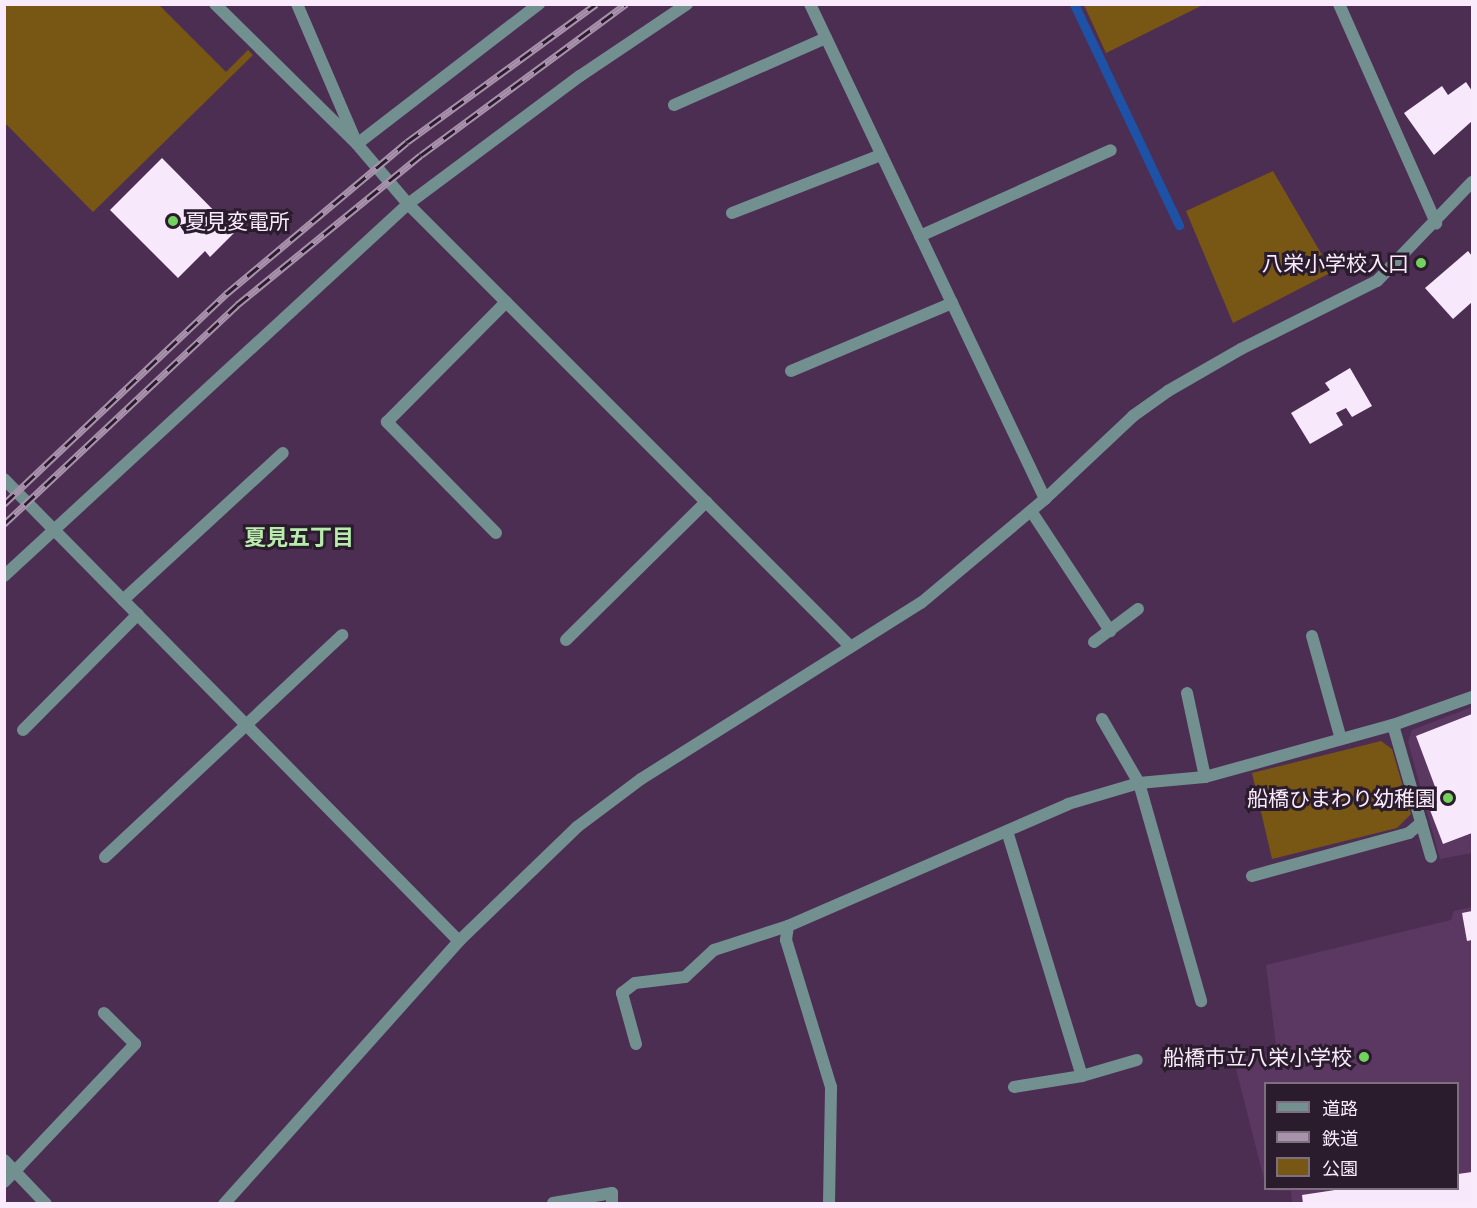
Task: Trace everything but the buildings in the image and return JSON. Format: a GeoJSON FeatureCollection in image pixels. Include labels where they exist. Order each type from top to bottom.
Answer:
{"type":"FeatureCollection","features":[{"type":"Feature","properties":{"kind":"street"},"geometry":{"type":"LineString","coordinates":[[215,4],[357,144],[408,204],[851,647]]}},
{"type":"Feature","properties":{"kind":"street"},"geometry":{"type":"LineString","coordinates":[[297,4],[357,144]]}},
{"type":"Feature","properties":{"kind":"street"},"geometry":{"type":"LineString","coordinates":[[357,144],[538,4]]}},
{"type":"Feature","properties":{"kind":"street"},"geometry":{"type":"LineString","coordinates":[[4,576],[408,204],[580,76],[687,4]]}},
{"type":"Feature","properties":{"kind":"street"},"geometry":{"type":"LineString","coordinates":[[810,4],[1045,499]]}},
{"type":"Feature","properties":{"kind":"street"},"geometry":{"type":"LineString","coordinates":[[1339,4],[1436,222]]}},
{"type":"Feature","properties":{"kind":"street"},"geometry":{"type":"LineString","coordinates":[[674,105],[826,38]]}},
{"type":"Feature","properties":{"kind":"street"},"geometry":{"type":"LineString","coordinates":[[920,236],[1111,150]]}},
{"type":"Feature","properties":{"kind":"street"},"geometry":{"type":"LineString","coordinates":[[732,213],[881,155]]}},
{"type":"Feature","properties":{"kind":"street"},"geometry":{"type":"LineString","coordinates":[[224,1203],[459,941],[606,805],[921,603],[1045,499],[1133,416],[1168,391],[1242,348],[1377,282],[1473,182]]}},
{"type":"Feature","properties":{"kind":"street"},"geometry":{"type":"LineString","coordinates":[[496,533],[387,422],[506,302]]}},
{"type":"Feature","properties":{"kind":"street"},"geometry":{"type":"LineString","coordinates":[[791,370],[952,303]]}},
{"type":"Feature","properties":{"kind":"street"},"geometry":{"type":"LineString","coordinates":[[123,600],[283,453]]}},
{"type":"Feature","properties":{"kind":"street"},"geometry":{"type":"LineString","coordinates":[[4,479],[459,941]]}},
{"type":"Feature","properties":{"kind":"street"},"geometry":{"type":"LineString","coordinates":[[567,640],[706,502]]}},
{"type":"Feature","properties":{"kind":"street"},"geometry":{"type":"LineString","coordinates":[[1031,511],[1110,631]]}},
{"type":"Feature","properties":{"kind":"street"},"geometry":{"type":"LineString","coordinates":[[1094,642],[1138,609]]}},
{"type":"Feature","properties":{"kind":"street"},"geometry":{"type":"LineString","coordinates":[[23,730],[138,614]]}},
{"type":"Feature","properties":{"kind":"street"},"geometry":{"type":"LineString","coordinates":[[105,857],[342,635]]}},
{"type":"Feature","properties":{"kind":"street"},"geometry":{"type":"LineString","coordinates":[[1312,636],[1341,739]]}},
{"type":"Feature","properties":{"kind":"street"},"geometry":{"type":"LineString","coordinates":[[1187,693],[1205,777]]}},
{"type":"Feature","properties":{"kind":"street"},"geometry":{"type":"LineString","coordinates":[[636,1044],[622,993],[636,983],[685,976],[714,950],[789,926],[1068,804],[1139,783],[1205,777],[1393,725],[1473,697]]}},
{"type":"Feature","properties":{"kind":"street"},"geometry":{"type":"LineString","coordinates":[[1102,719],[1139,783],[1202,1001]]}},
{"type":"Feature","properties":{"kind":"street"},"geometry":{"type":"LineString","coordinates":[[1393,725],[1431,857]]}},
{"type":"Feature","properties":{"kind":"street"},"geometry":{"type":"LineString","coordinates":[[1252,876],[1409,833],[1421,823]]}},
{"type":"Feature","properties":{"kind":"street"},"geometry":{"type":"LineString","coordinates":[[1007,831],[1082,1076]]}},
{"type":"Feature","properties":{"kind":"street"},"geometry":{"type":"LineString","coordinates":[[789,926],[786,940],[831,1088],[830,1203]]}},
{"type":"Feature","properties":{"kind":"street"},"geometry":{"type":"LineString","coordinates":[[4,1182],[135,1044],[104,1013]]}},
{"type":"Feature","properties":{"kind":"street"},"geometry":{"type":"LineString","coordinates":[[1014,1086],[1082,1076],[1137,1060]]}},
{"type":"Feature","properties":{"kind":"street"},"geometry":{"type":"LineString","coordinates":[[4,1160],[46,1203]]}},
{"type":"Feature","properties":{"kind":"street"},"geometry":{"type":"LineString","coordinates":[[553,1203],[612,1193],[612,1203]]}},
{"type":"Feature","properties":{"kind":"shaded area","name":"船橋ひまわり幼稚園"},"geometry":{"type":"Polygon","coordinates":[[[1472,707],[1472,853],[1440,859],[1408,742],[1412,730],[1472,707]]]}},
{"type":"Feature","properties":{"kind":"shaded area","name":"船橋市立八栄小学校"},"geometry":{"type":"Polygon","coordinates":[[[1472,907],[1472,1203],[1292,1203],[1291,1191],[1267,1190],[1459,1190],[1459,1082],[1264,1082],[1264,1179],[1234,1061],[1277,1053],[1266,965],[1451,920],[1454,911],[1472,907]]]}},
{"type":"Feature","properties":{"kind":"green space"},"geometry":{"type":"Polygon","coordinates":[[[1084,4],[1205,4],[1106,53],[1084,5],[1084,4]]]}},
{"type":"Feature","properties":{"kind":"green space"},"geometry":{"type":"Polygon","coordinates":[[[4,5],[159,5],[226,72],[248,50],[253,55],[93,212],[5,123],[4,5]]]}},
{"type":"Feature","properties":{"kind":"green space"},"geometry":{"type":"Polygon","coordinates":[[[1273,171],[1332,272],[1233,323],[1186,211],[1273,171]]]}},
{"type":"Feature","properties":{"kind":"green space"},"geometry":{"type":"Polygon","coordinates":[[[1381,741],[1392,749],[1411,814],[1397,828],[1272,859],[1252,773],[1381,741]]]}},
{"type":"Feature","properties":{"kind":"waterway"},"geometry":{"type":"LineString","coordinates":[[1074,4],[1179,225]]}},
{"type":"Feature","properties":{"kind":"railway"},"geometry":{"type":"LineString","coordinates":[[4,504],[226,294],[407,142],[596,4]]}},
{"type":"Feature","properties":{"kind":"railway"},"geometry":{"type":"LineString","coordinates":[[4,524],[237,305],[421,155],[626,4]]}},
{"type":"Feature","properties":{"kind":"place","name":"夏見変電所"},"geometry":{"type":"Point","coordinates":[173,221]}},
{"type":"Feature","properties":{"kind":"place","name":"八栄小学校入口"},"geometry":{"type":"Point","coordinates":[1421,263]}},
{"type":"Feature","properties":{"kind":"place","name":"船橋ひまわり幼稚園"},"geometry":{"type":"Point","coordinates":[1448,798]}},
{"type":"Feature","properties":{"kind":"place","name":"船橋市立八栄小学校"},"geometry":{"type":"Point","coordinates":[1364,1057]}},
{"type":"Feature","properties":{"kind":"district","name":"夏見五丁目"},"geometry":{"type":"Point","coordinates":[299,537]}}]}
